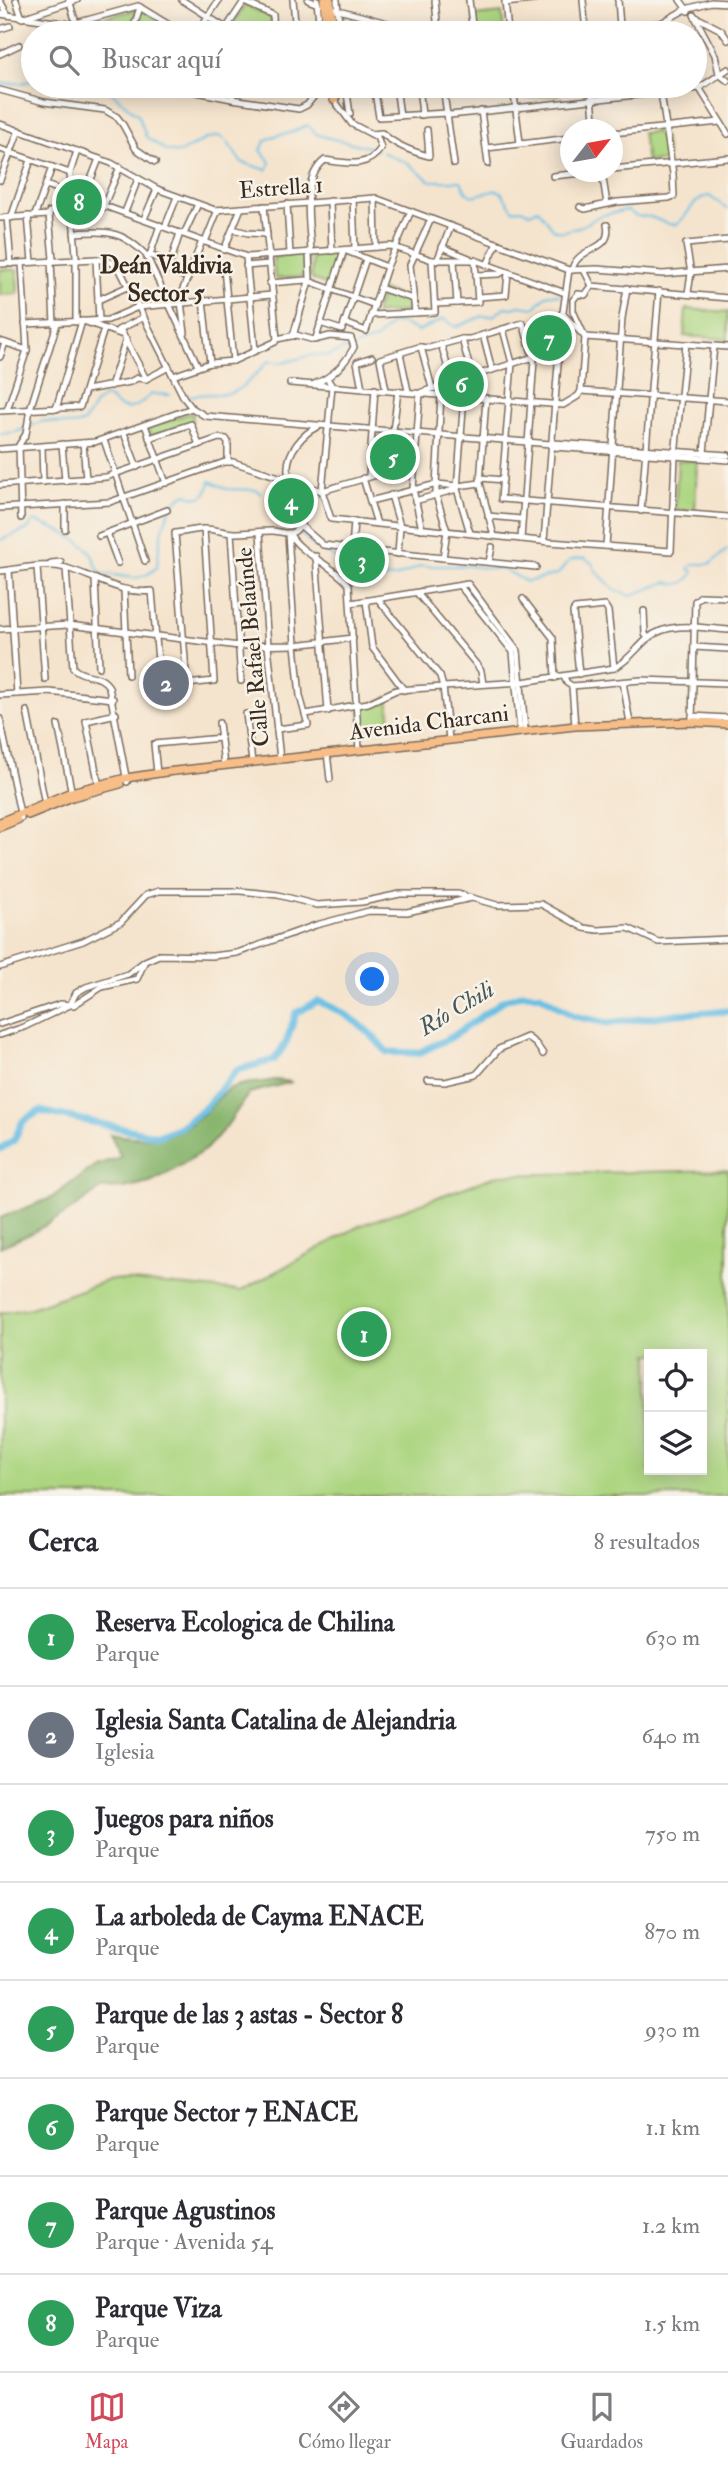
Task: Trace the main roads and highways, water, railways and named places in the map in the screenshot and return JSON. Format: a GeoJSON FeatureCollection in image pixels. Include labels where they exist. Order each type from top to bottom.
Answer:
{"type":"FeatureCollection","features":[{"type":"Feature","properties":{"kind":"main road","name":"Avenida Charcani"},"geometry":{"type":"LineString","coordinates":[[0,827],[72,794],[157,774],[575,726],[692,719],[728,724]]}},
{"type":"Feature","properties":{"kind":"main road","name":"Avenida Charcani"},"geometry":{"type":"LineString","coordinates":[[0,822],[20,816]]}},
{"type":"Feature","properties":{"kind":"waterway"},"geometry":{"type":"LineString","coordinates":[[0,84],[21,83]]}},
{"type":"Feature","properties":{"kind":"waterway"},"geometry":{"type":"LineString","coordinates":[[118,98],[139,116],[146,137],[167,151],[179,153],[206,139],[219,136],[226,140],[241,162],[267,170],[270,162],[261,150],[266,140],[307,125],[319,135],[377,150]]}},
{"type":"Feature","properties":{"kind":"waterway"},"geometry":{"type":"LineString","coordinates":[[382,152],[409,164],[430,181],[461,181],[466,192],[472,196],[497,190],[513,210],[521,209],[530,213],[538,209],[553,229],[562,232],[582,226],[599,216],[627,210],[636,216],[651,217],[676,225],[698,200],[709,196],[728,209]]}},
{"type":"Feature","properties":{"kind":"waterway"},"geometry":{"type":"LineString","coordinates":[[356,346],[375,340],[392,323],[403,324],[418,331],[444,319],[456,327],[483,316],[493,316],[505,307],[534,308],[548,294],[560,295]]}},
{"type":"Feature","properties":{"kind":"waterway"},"geometry":{"type":"LineString","coordinates":[[190,396],[231,393],[248,382],[269,361],[283,363],[312,355],[327,356],[351,347]]}},
{"type":"Feature","properties":{"kind":"waterway"},"geometry":{"type":"LineString","coordinates":[[0,434],[16,432],[43,421],[79,424],[84,422],[96,403],[105,396],[118,406],[130,408],[152,394],[170,395]]}},
{"type":"Feature","properties":{"kind":"waterway"},"geometry":{"type":"LineString","coordinates":[[0,540],[28,529],[34,521],[77,540],[91,553],[102,574],[137,578],[157,567],[167,516],[178,500],[186,494],[203,496],[210,481],[227,489],[257,490],[261,494]]}},
{"type":"Feature","properties":{"kind":"waterway"},"geometry":{"type":"LineString","coordinates":[[270,503],[295,526]]}},
{"type":"Feature","properties":{"kind":"waterway"},"geometry":{"type":"LineString","coordinates":[[298,531],[316,548],[361,575],[396,577],[421,566],[469,566],[505,570],[527,582],[558,574],[570,560],[584,558],[592,563],[596,571],[614,589],[630,596],[667,582],[682,583],[694,572],[689,569],[693,564],[710,564],[728,549]]}},
{"type":"Feature","properties":{"kind":"waterway","name":"Río Chili"},"geometry":{"type":"LineString","coordinates":[[0,1149],[14,1140],[23,1121],[40,1111],[158,1136],[180,1127],[205,1108],[237,1070],[274,1060],[286,1043],[296,1013],[318,1001],[356,1022],[387,1052],[418,1053],[452,1037],[504,1000],[523,994],[540,995],[574,1016],[608,1023],[676,1014],[728,1011]]}},
{"type":"Feature","properties":{"kind":"place","name":"Parque Viza"},"geometry":{"type":"Point","coordinates":[79,202]}},
{"type":"Feature","properties":{"kind":"place","name":"Parque Agustinos"},"geometry":{"type":"Point","coordinates":[549,338]}},
{"type":"Feature","properties":{"kind":"place","name":"Parque Sector 7 ENACE"},"geometry":{"type":"Point","coordinates":[461,384]}},
{"type":"Feature","properties":{"kind":"place","name":"Parque de las 3 astas - Sector 8"},"geometry":{"type":"Point","coordinates":[393,457]}},
{"type":"Feature","properties":{"kind":"place","name":"La arboleda de Cayma ENACE"},"geometry":{"type":"Point","coordinates":[291,501]}},
{"type":"Feature","properties":{"kind":"place","name":"Juegos para niños"},"geometry":{"type":"Point","coordinates":[362,560]}},
{"type":"Feature","properties":{"kind":"place","name":"Iglesia Santa Catalina de Alejandria"},"geometry":{"type":"Point","coordinates":[166,683]}},
{"type":"Feature","properties":{"kind":"place","name":"Reserva Ecologica de Chilina"},"geometry":{"type":"Point","coordinates":[364,1334]}},
{"type":"Feature","properties":{"kind":"district","name":"Deán Valdivia Sector 5"},"geometry":{"type":"Point","coordinates":[166,279]}}]}
